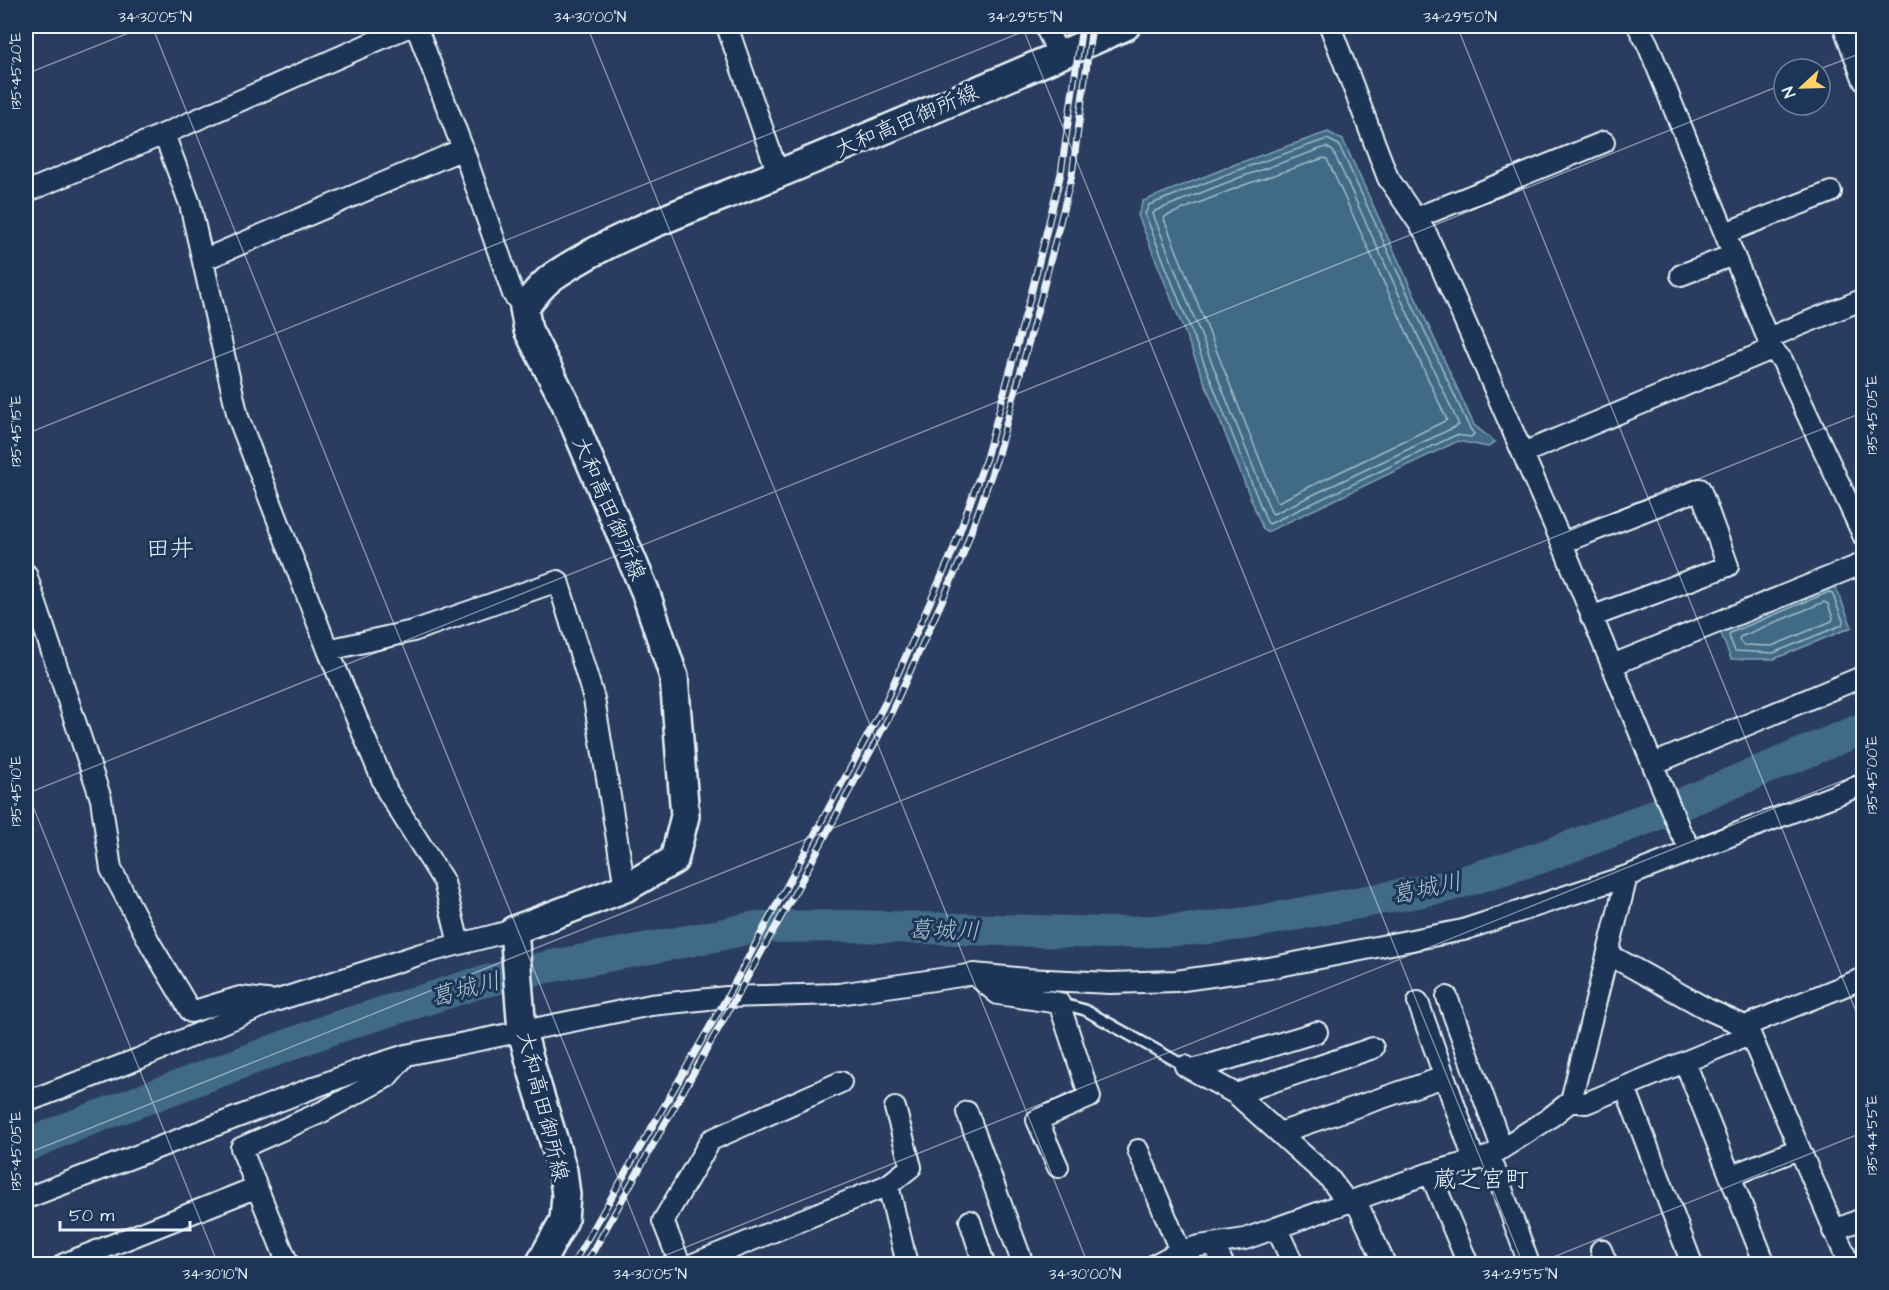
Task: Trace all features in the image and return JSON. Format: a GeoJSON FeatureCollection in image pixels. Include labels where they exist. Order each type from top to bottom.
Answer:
{"type":"FeatureCollection","features":[{"type":"Feature","properties":{"kind":"main road","name":"大和高田御所線"},"geometry":{"type":"LineString","coordinates":[[540,1264],[564,1220],[566,1196],[562,1171],[533,1073],[522,1023],[515,938],[625,888],[674,860],[685,816],[674,677],[645,591],[565,402],[528,330],[524,308],[533,295],[554,276],[623,236],[778,174],[1126,26]]}},
{"type":"Feature","properties":{"kind":"street"},"geometry":{"type":"LineString","coordinates":[[26,192],[410,26]]}},
{"type":"Feature","properties":{"kind":"street"},"geometry":{"type":"LineString","coordinates":[[416,26],[463,149],[513,294],[524,308]]}},
{"type":"Feature","properties":{"kind":"street"},"geometry":{"type":"LineString","coordinates":[[727,26],[778,174]]}},
{"type":"Feature","properties":{"kind":"street"},"geometry":{"type":"LineString","coordinates":[[1045,26],[1059,56]]}},
{"type":"Feature","properties":{"kind":"street"},"geometry":{"type":"LineString","coordinates":[[1330,26],[1388,178],[1427,235],[1562,543],[1680,831],[1692,851]]}},
{"type":"Feature","properties":{"kind":"street"},"geometry":{"type":"LineString","coordinates":[[1638,26],[1648,45],[1770,343],[1782,360],[1863,537]]}},
{"type":"Feature","properties":{"kind":"street"},"geometry":{"type":"LineString","coordinates":[[1844,28],[1863,61]]}},
{"type":"Feature","properties":{"kind":"street"},"geometry":{"type":"LineString","coordinates":[[1844,28],[1863,81]]}},
{"type":"Feature","properties":{"kind":"street"},"geometry":{"type":"LineString","coordinates":[[164,134],[190,204],[238,417],[328,650],[387,791],[444,882],[459,944]]}},
{"type":"Feature","properties":{"kind":"street"},"geometry":{"type":"LineString","coordinates":[[1416,218],[1604,142]]}},
{"type":"Feature","properties":{"kind":"street"},"geometry":{"type":"LineString","coordinates":[[203,260],[463,149]]}},
{"type":"Feature","properties":{"kind":"street"},"geometry":{"type":"LineString","coordinates":[[1725,233],[1831,192]]}},
{"type":"Feature","properties":{"kind":"street"},"geometry":{"type":"LineString","coordinates":[[1681,275],[1733,255]]}},
{"type":"Feature","properties":{"kind":"street"},"geometry":{"type":"LineString","coordinates":[[1522,453],[1770,343],[1863,299]]}},
{"type":"Feature","properties":{"kind":"street"},"geometry":{"type":"LineString","coordinates":[[1562,543],[1700,489],[1728,566],[1591,617]]}},
{"type":"Feature","properties":{"kind":"street"},"geometry":{"type":"LineString","coordinates":[[1612,665],[1863,562]]}},
{"type":"Feature","properties":{"kind":"street"},"geometry":{"type":"LineString","coordinates":[[26,574],[101,799],[111,869],[151,945],[191,1012],[240,997],[275,1001]]}},
{"type":"Feature","properties":{"kind":"street"},"geometry":{"type":"LineString","coordinates":[[328,650],[414,631],[558,581],[594,699],[625,888]]}},
{"type":"Feature","properties":{"kind":"street"},"geometry":{"type":"LineString","coordinates":[[1655,768],[1863,676]]}},
{"type":"Feature","properties":{"kind":"street"},"geometry":{"type":"LineString","coordinates":[[26,1197],[362,1069],[522,1023],[727,997],[839,994],[974,974],[1110,983],[1176,981],[1269,968],[1464,930],[1627,876],[1863,784]]}},
{"type":"Feature","properties":{"kind":"street"},"geometry":{"type":"LineString","coordinates":[[1156,1264],[1180,1251],[1245,1239],[1430,1173],[1488,1155],[1548,1119],[1571,1101],[1627,876]]}},
{"type":"Feature","properties":{"kind":"street"},"geometry":{"type":"LineString","coordinates":[[26,1102],[138,1059],[275,1001],[459,944],[515,938]]}},
{"type":"Feature","properties":{"kind":"street"},"geometry":{"type":"LineString","coordinates":[[1608,954],[1707,1010],[1747,1027],[1849,1264]]}},
{"type":"Feature","properties":{"kind":"street"},"geometry":{"type":"LineString","coordinates":[[974,974],[998,994],[1059,1003],[1090,1097],[1037,1120],[1058,1167]]}},
{"type":"Feature","properties":{"kind":"street"},"geometry":{"type":"LineString","coordinates":[[1571,1101],[1586,1102],[1742,1038],[1747,1027],[1752,1023],[1863,978]]}},
{"type":"Feature","properties":{"kind":"street"},"geometry":{"type":"LineString","coordinates":[[1447,997],[1488,1155],[1529,1264]]}},
{"type":"Feature","properties":{"kind":"street"},"geometry":{"type":"LineString","coordinates":[[1418,1002],[1444,1077],[1488,1155]]}},
{"type":"Feature","properties":{"kind":"street"},"geometry":{"type":"LineString","coordinates":[[1189,1068],[1317,1032]]}},
{"type":"Feature","properties":{"kind":"street"},"geometry":{"type":"LineString","coordinates":[[1236,1094],[1374,1048]]}},
{"type":"Feature","properties":{"kind":"street"},"geometry":{"type":"LineString","coordinates":[[288,1264],[241,1148],[322,1112],[387,1077],[406,1055]]}},
{"type":"Feature","properties":{"kind":"street"},"geometry":{"type":"LineString","coordinates":[[1685,1062],[1765,1264]]}},
{"type":"Feature","properties":{"kind":"street"},"geometry":{"type":"LineString","coordinates":[[1189,1068],[1236,1094],[1329,1178],[1352,1202],[1385,1264]]}},
{"type":"Feature","properties":{"kind":"street"},"geometry":{"type":"LineString","coordinates":[[1279,1133],[1444,1077]]}},
{"type":"Feature","properties":{"kind":"street"},"geometry":{"type":"LineString","coordinates":[[680,1264],[663,1221],[711,1140],[841,1082]]}},
{"type":"Feature","properties":{"kind":"street"},"geometry":{"type":"LineString","coordinates":[[1625,1087],[1692,1264]]}},
{"type":"Feature","properties":{"kind":"street"},"geometry":{"type":"LineString","coordinates":[[693,1264],[888,1185],[911,1167],[895,1108]]}},
{"type":"Feature","properties":{"kind":"street"},"geometry":{"type":"LineString","coordinates":[[968,1112],[1023,1264]]}},
{"type":"Feature","properties":{"kind":"street"},"geometry":{"type":"LineString","coordinates":[[1730,1176],[1799,1149]]}},
{"type":"Feature","properties":{"kind":"street"},"geometry":{"type":"LineString","coordinates":[[1138,1150],[1180,1251]]}},
{"type":"Feature","properties":{"kind":"street"},"geometry":{"type":"LineString","coordinates":[[1430,1173],[1468,1264]]}},
{"type":"Feature","properties":{"kind":"street"},"geometry":{"type":"LineString","coordinates":[[888,1185],[907,1264]]}},
{"type":"Feature","properties":{"kind":"street"},"geometry":{"type":"LineString","coordinates":[[64,1264],[257,1187]]}},
{"type":"Feature","properties":{"kind":"street"},"geometry":{"type":"LineString","coordinates":[[1833,1231],[1863,1218]]}},
{"type":"Feature","properties":{"kind":"street"},"geometry":{"type":"LineString","coordinates":[[970,1221],[984,1264]]}},
{"type":"Feature","properties":{"kind":"street"},"geometry":{"type":"LineString","coordinates":[[1277,1229],[1293,1264]]}},
{"type":"Feature","properties":{"kind":"street"},"geometry":{"type":"LineString","coordinates":[[1214,1244],[1223,1264]]}},
{"type":"Feature","properties":{"kind":"lane"},"geometry":{"type":"LineString","coordinates":[[1059,1003],[1085,1010],[1189,1068]]}},
{"type":"Feature","properties":{"kind":"water"},"geometry":{"type":"Polygon","coordinates":[[[1328,132],[1343,140],[1474,425],[1495,442],[1488,447],[1458,441],[1267,532],[1263,529],[1138,215],[1143,201],[1236,164],[1328,132]]]}},
{"type":"Feature","properties":{"kind":"water"},"geometry":{"type":"Polygon","coordinates":[[[1834,583],[1852,627],[1774,659],[1731,659],[1720,631],[1834,583]]]}},
{"type":"Feature","properties":{"kind":"waterway","name":"葛城川"},"geometry":{"type":"LineString","coordinates":[[26,1146],[65,1129],[334,1028],[478,983],[547,967],[755,927],[851,926],[1108,933],[1198,929],[1249,923],[1449,886],[1539,858],[1645,819],[1864,728]]}},
{"type":"Feature","properties":{"kind":"railway"},"geometry":{"type":"LineString","coordinates":[[573,1264],[727,997],[883,707],[952,553],[986,458],[1030,298],[1061,173],[1082,26]]}},
{"type":"Feature","properties":{"kind":"railway"},"geometry":{"type":"LineString","coordinates":[[586,1264],[798,887],[892,711],[962,557],[996,461],[1072,175],[1092,26]]}},
{"type":"Feature","properties":{"kind":"district","name":"田井"},"geometry":{"type":"Point","coordinates":[170,548]}},
{"type":"Feature","properties":{"kind":"district","name":"蔵之宮町"},"geometry":{"type":"Point","coordinates":[1481,1179]}}]}
